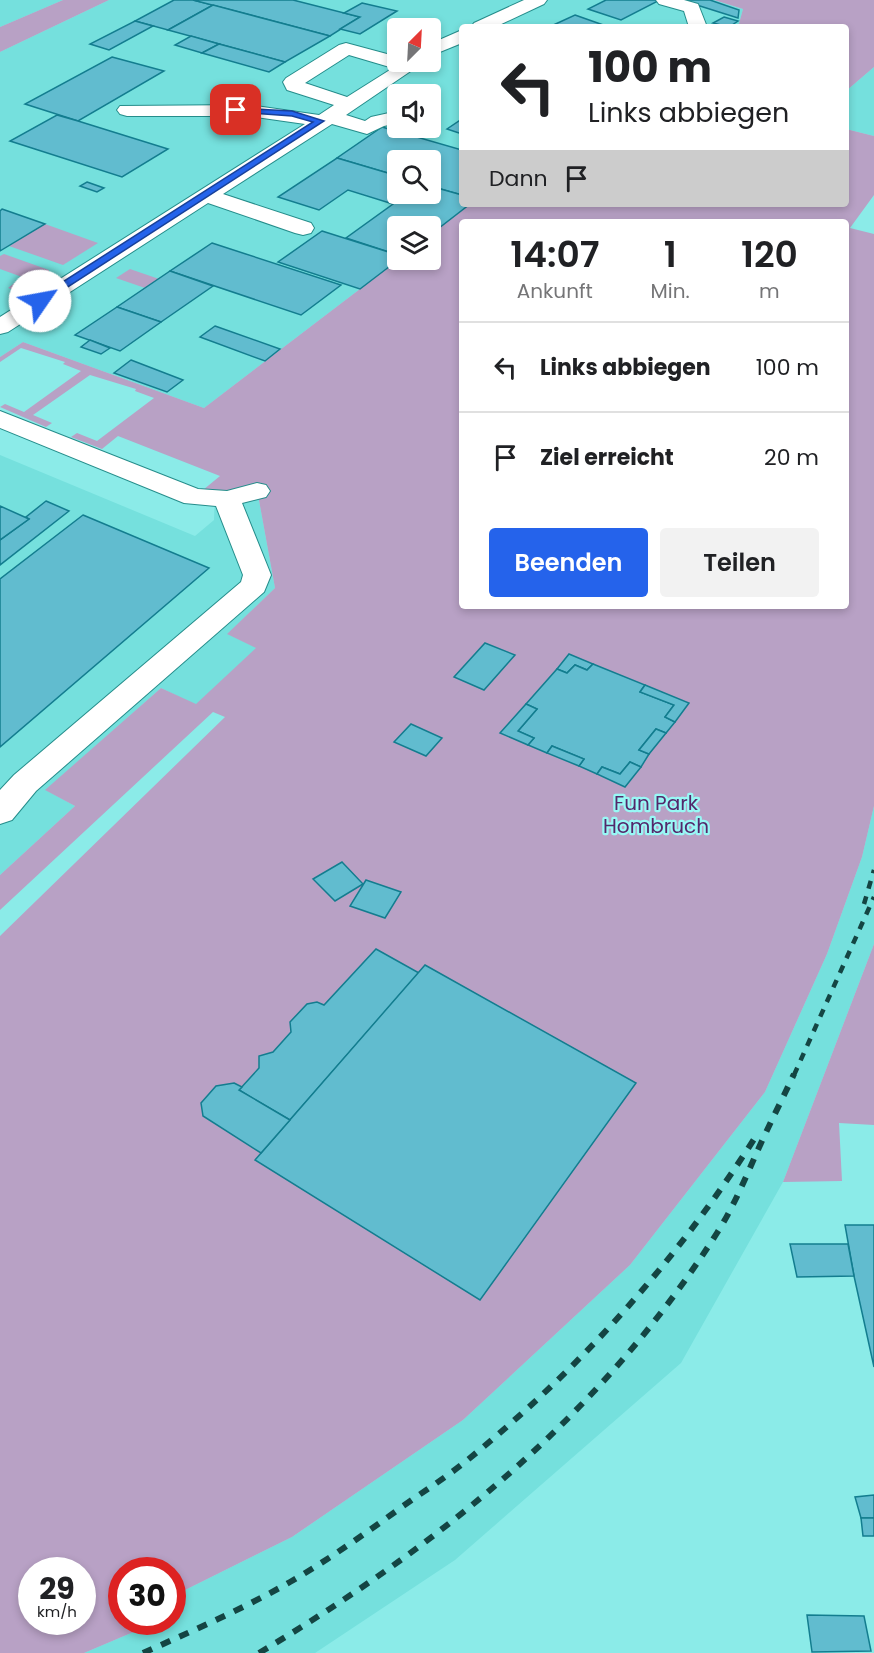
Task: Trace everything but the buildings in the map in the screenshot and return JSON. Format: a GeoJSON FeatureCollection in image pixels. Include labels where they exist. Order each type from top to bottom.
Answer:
{"type":"FeatureCollection","features":[{"type":"Feature","properties":{"kind":"street"},"geometry":{"type":"LineString","coordinates":[[486,24],[538,0]]}},
{"type":"Feature","properties":{"kind":"street"},"geometry":{"type":"LineString","coordinates":[[665,0],[692,8],[697,24]]}},
{"type":"Feature","properties":{"kind":"street"},"geometry":{"type":"LineString","coordinates":[[441,46],[459,37]]}},
{"type":"Feature","properties":{"kind":"street"},"geometry":{"type":"LineString","coordinates":[[348,103],[300,88],[293,82],[346,49],[387,58]]}},
{"type":"Feature","properties":{"kind":"street"},"geometry":{"type":"LineString","coordinates":[[0,327],[398,72]]}},
{"type":"Feature","properties":{"kind":"street"},"geometry":{"type":"LineString","coordinates":[[127,110],[258,110],[324,119],[367,128],[378,121],[387,119]]}},
{"type":"Feature","properties":{"kind":"street"},"geometry":{"type":"LineString","coordinates":[[204,195],[303,228]]}},
{"type":"Feature","properties":{"kind":"street"},"geometry":{"type":"LineString","coordinates":[[0,419],[194,497],[227,499],[257,491]]}},
{"type":"Feature","properties":{"kind":"street"},"geometry":{"type":"LineString","coordinates":[[0,812],[13,786],[254,586],[257,575],[227,499]]}},
{"type":"Feature","properties":{"kind":"shaded area"},"geometry":{"type":"Polygon","coordinates":[[[0,0],[63,0],[0,27],[0,0]]]}},
{"type":"Feature","properties":{"kind":"shaded area"},"geometry":{"type":"Polygon","coordinates":[[[109,0],[714,0],[743,9],[739,24],[459,24],[459,206],[441,218],[441,216],[387,216],[387,268],[204,408],[23,342],[0,357],[0,52],[109,0]]]}},
{"type":"Feature","properties":{"kind":"shaded area"},"geometry":{"type":"Polygon","coordinates":[[[874,67],[874,136],[849,130],[849,88],[874,67]]]}},
{"type":"Feature","properties":{"kind":"shaded area"},"geometry":{"type":"Polygon","coordinates":[[[0,455],[195,536],[214,520],[215,493],[256,484],[275,588],[228,634],[257,648],[196,705],[161,688],[46,790],[75,806],[0,875],[0,455]]]}},
{"type":"Feature","properties":{"kind":"shaded area"},"geometry":{"type":"Polygon","coordinates":[[[874,806],[874,944],[783,1182],[681,1363],[455,1560],[315,1653],[84,1653],[126,1635],[186,1635],[186,1590],[292,1537],[463,1420],[630,1265],[765,1092],[827,954],[862,857],[874,806]]]}},
{"type":"Feature","properties":{"kind":"green space"},"geometry":{"type":"Polygon","coordinates":[[[63,0],[109,0],[0,52],[0,27],[63,0]]]}},
{"type":"Feature","properties":{"kind":"green space"},"geometry":{"type":"Polygon","coordinates":[[[714,0],[874,0],[874,67],[849,88],[849,24],[739,24],[743,9],[714,0]]]}},
{"type":"Feature","properties":{"kind":"green space","name":"Fun Park Hombruch"},"geometry":{"type":"Polygon","coordinates":[[[849,130],[874,136],[874,195],[850,228],[874,234],[874,806],[862,857],[827,954],[765,1092],[630,1265],[463,1420],[292,1537],[186,1590],[186,1557],[108,1557],[108,1635],[126,1635],[84,1653],[0,1653],[0,936],[225,717],[213,712],[0,910],[0,875],[75,806],[45,790],[161,688],[196,704],[256,648],[227,634],[275,588],[256,484],[224,492],[203,490],[220,476],[118,436],[102,449],[71,437],[77,433],[97,441],[154,398],[135,391],[136,389],[90,375],[33,415],[52,423],[46,427],[0,407],[5,404],[24,412],[81,371],[63,364],[65,362],[21,348],[0,362],[0,357],[23,342],[204,408],[387,268],[441,270],[441,226],[465,207],[849,207],[849,130]]]}},
{"type":"Feature","properties":{"kind":"green space"},"geometry":{"type":"Polygon","coordinates":[[[45,224],[98,243],[63,265],[9,246],[45,224]]]}},
{"type":"Feature","properties":{"kind":"green space"},"geometry":{"type":"Polygon","coordinates":[[[4,254],[49,270],[49,273],[20,292],[8,288],[22,277],[0,269],[0,256],[4,254]]]}},
{"type":"Feature","properties":{"kind":"green space"},"geometry":{"type":"Polygon","coordinates":[[[130,269],[159,279],[145,288],[116,278],[130,269]]]}},
{"type":"Feature","properties":{"kind":"green space"},"geometry":{"type":"Polygon","coordinates":[[[874,944],[874,1125],[839,1123],[842,1181],[783,1182],[874,944]]]}},
{"type":"Feature","properties":{"kind":"railway"},"geometry":{"type":"LineString","coordinates":[[864,904],[874,870]]}},
{"type":"Feature","properties":{"kind":"railway"},"geometry":{"type":"LineString","coordinates":[[794,1075],[874,897]]}},
{"type":"Feature","properties":{"kind":"railway"},"geometry":{"type":"LineString","coordinates":[[259,1653],[391,1567],[454,1520],[570,1417],[623,1360],[672,1299],[723,1223],[794,1074]]}},
{"type":"Feature","properties":{"kind":"railway"},"geometry":{"type":"LineString","coordinates":[[143,1653],[236,1611],[304,1574],[465,1462],[548,1389],[624,1311],[693,1227],[756,1136]]}},
{"type":"Feature","properties":{"kind":"route"},"geometry":{"type":"LineString","coordinates":[[40,301],[320,121],[292,114],[236,110]]}}]}
